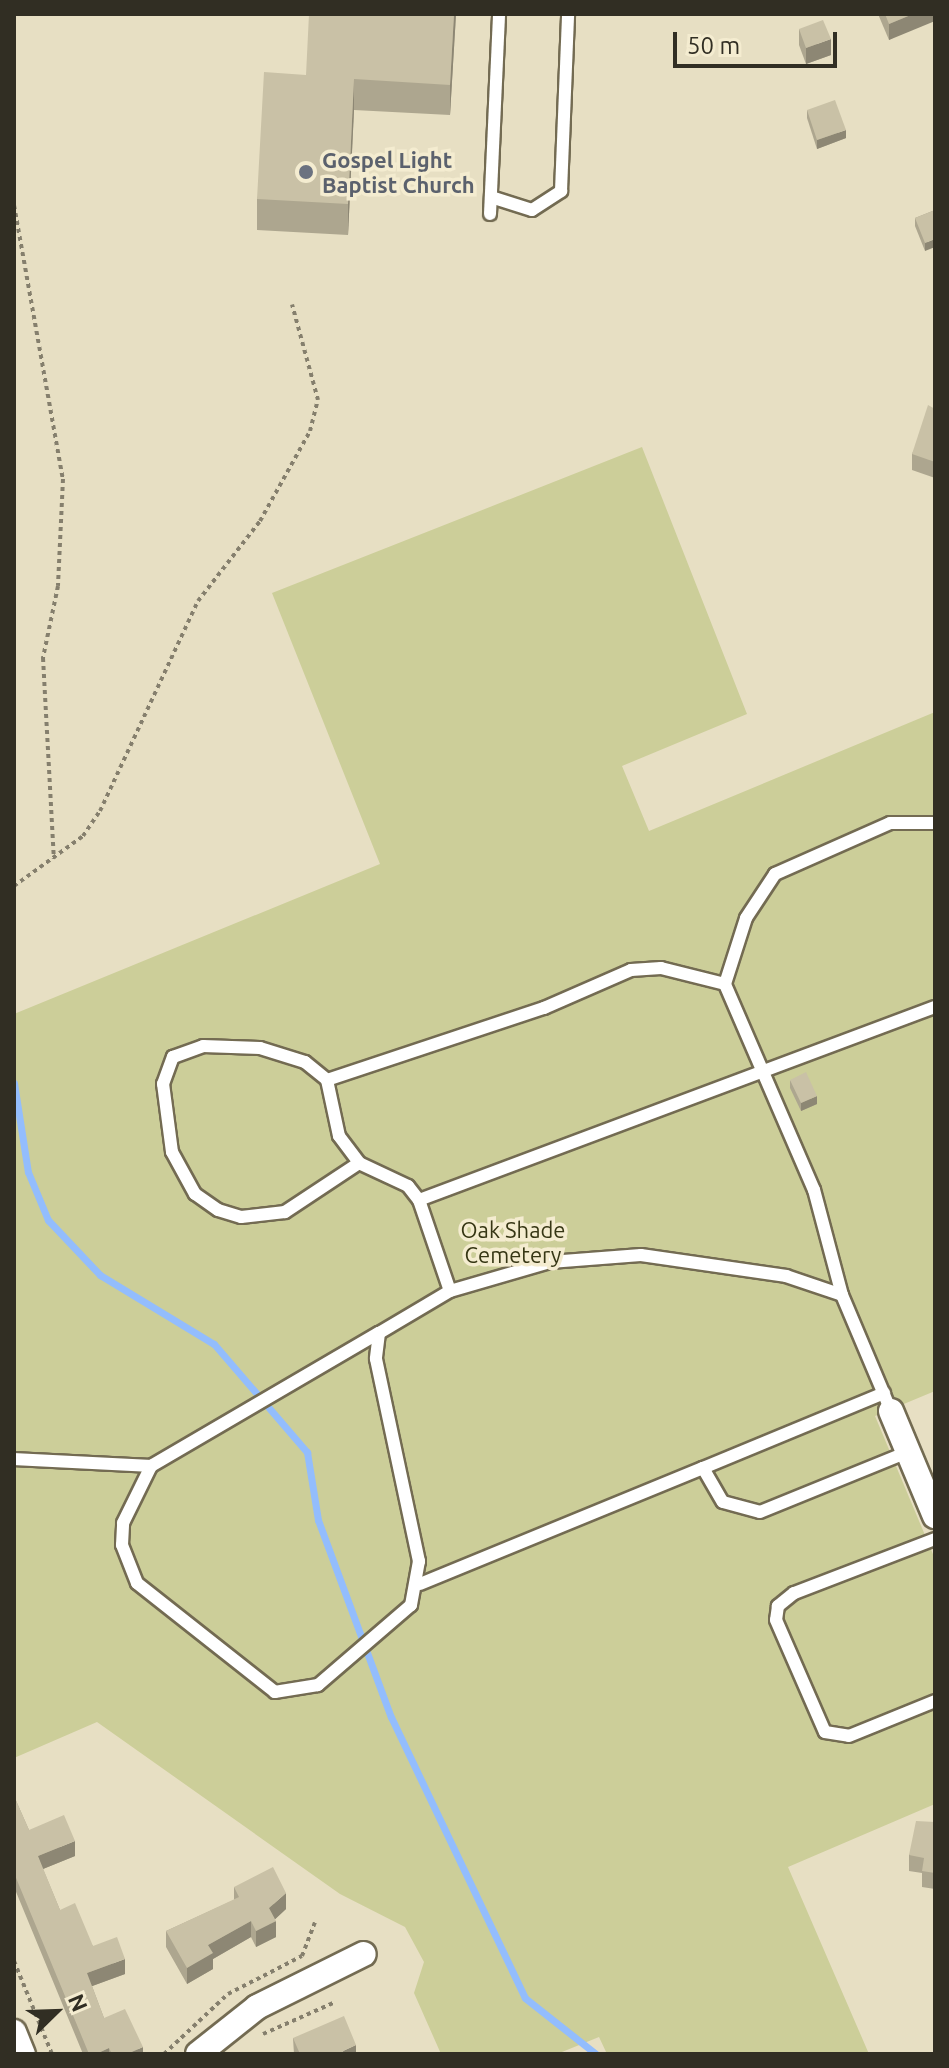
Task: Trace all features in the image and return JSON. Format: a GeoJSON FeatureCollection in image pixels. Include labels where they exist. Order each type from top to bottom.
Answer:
{"type":"FeatureCollection","features":[{"type":"Feature","properties":{"kind":"street"},"geometry":{"type":"LineString","coordinates":[[887,1402],[935,1516]]}},
{"type":"Feature","properties":{"kind":"street"},"geometry":{"type":"LineString","coordinates":[[198,2054],[257,2007],[364,1954]]}},
{"type":"Feature","properties":{"kind":"street"},"geometry":{"type":"LineString","coordinates":[[14,2032],[23,2054]]}},
{"type":"Feature","properties":{"kind":"lane"},"geometry":{"type":"LineString","coordinates":[[490,214],[499,14]]}},
{"type":"Feature","properties":{"kind":"lane"},"geometry":{"type":"LineString","coordinates":[[491,197],[532,210],[561,191],[568,14]]}},
{"type":"Feature","properties":{"kind":"lane"},"geometry":{"type":"LineString","coordinates":[[842,1295],[772,1273],[641,1255],[550,1262],[450,1291],[151,1466],[123,1523],[122,1545],[149,1598],[275,1692],[307,1691],[388,1628],[420,1584],[703,1468],[887,1402],[842,1295],[814,1190],[725,984],[746,918],[775,874],[890,823],[935,823]]}},
{"type":"Feature","properties":{"kind":"lane"},"geometry":{"type":"LineString","coordinates":[[327,1080],[544,1008],[631,970],[661,968],[725,984]]}},
{"type":"Feature","properties":{"kind":"lane"},"geometry":{"type":"LineString","coordinates":[[419,1200],[766,1073],[935,1007]]}},
{"type":"Feature","properties":{"kind":"lane"},"geometry":{"type":"LineString","coordinates":[[359,1163],[285,1212],[262,1217],[218,1210],[180,1174],[163,1103],[173,1057],[203,1046],[260,1048],[305,1062],[327,1080],[339,1136],[359,1163],[408,1186],[419,1200],[450,1291]]}},
{"type":"Feature","properties":{"kind":"lane"},"geometry":{"type":"LineString","coordinates":[[379,1333],[376,1359],[420,1584]]}},
{"type":"Feature","properties":{"kind":"lane"},"geometry":{"type":"LineString","coordinates":[[703,1468],[723,1502],[760,1512],[908,1452]]}},
{"type":"Feature","properties":{"kind":"lane"},"geometry":{"type":"LineString","coordinates":[[14,1459],[151,1466]]}},
{"type":"Feature","properties":{"kind":"lane"},"geometry":{"type":"LineString","coordinates":[[935,1539],[794,1593],[778,1606],[776,1620],[825,1732],[849,1736],[935,1701]]}},
{"type":"Feature","properties":{"kind":"path"},"geometry":{"type":"LineString","coordinates":[[14,205],[63,479],[58,586],[43,658],[54,859]]}},
{"type":"Feature","properties":{"kind":"path"},"geometry":{"type":"LineString","coordinates":[[15,886],[54,859],[100,811],[198,601],[260,521],[310,431],[318,400],[292,304]]}},
{"type":"Feature","properties":{"kind":"path"},"geometry":{"type":"LineString","coordinates":[[14,1961],[52,2054]]}},
{"type":"Feature","properties":{"kind":"path"},"geometry":{"type":"LineString","coordinates":[[254,2040],[333,2003]]}},
{"type":"Feature","properties":{"kind":"green space","name":"Oak Shade Cemetery"},"geometry":{"type":"Polygon","coordinates":[[[642,447],[747,714],[622,766],[649,831],[935,712],[935,1391],[875,1416],[935,1559],[935,1804],[788,1867],[869,2054],[607,2054],[599,2037],[557,2054],[441,2054],[414,1993],[424,1962],[405,1927],[340,1894],[97,1722],[14,1758],[14,1014],[380,864],[272,593],[642,447]]]}},
{"type":"Feature","properties":{"kind":"building","name":"Gospel Light Baptist Church"},"geometry":{"type":"Polygon","coordinates":[[[309,14],[454,14],[450,85],[354,79],[348,204],[257,199],[264,72],[306,75],[309,14]]]}},
{"type":"Feature","properties":{"kind":"building"},"geometry":{"type":"Polygon","coordinates":[[[885,14],[913,14],[889,24],[885,14]]]}},
{"type":"Feature","properties":{"kind":"building"},"geometry":{"type":"Polygon","coordinates":[[[823,20],[831,39],[806,48],[799,29],[823,20]]]}},
{"type":"Feature","properties":{"kind":"building"},"geometry":{"type":"Polygon","coordinates":[[[835,100],[846,130],[817,140],[807,110],[835,100]]]}},
{"type":"Feature","properties":{"kind":"building"},"geometry":{"type":"Polygon","coordinates":[[[935,210],[935,239],[925,243],[915,218],[935,210]]]}},
{"type":"Feature","properties":{"kind":"building"},"geometry":{"type":"Polygon","coordinates":[[[928,405],[935,409],[935,462],[912,454],[928,405]]]}},
{"type":"Feature","properties":{"kind":"building"},"geometry":{"type":"Polygon","coordinates":[[[806,1072],[817,1096],[801,1103],[790,1080],[806,1072]]]}},
{"type":"Feature","properties":{"kind":"building"},"geometry":{"type":"Polygon","coordinates":[[[14,1796],[29,1830],[64,1815],[75,1841],[38,1856],[60,1910],[75,1903],[93,1946],[117,1937],[125,1959],[87,1973],[104,2018],[125,2009],[143,2047],[127,2054],[112,2054],[109,2048],[89,2054],[14,1873],[14,1796]]]}},
{"type":"Feature","properties":{"kind":"building"},"geometry":{"type":"Polygon","coordinates":[[[916,1821],[935,1822],[935,1873],[922,1871],[924,1858],[909,1855],[916,1821]]]}},
{"type":"Feature","properties":{"kind":"building"},"geometry":{"type":"Polygon","coordinates":[[[273,1867],[286,1893],[269,1908],[276,1921],[256,1931],[251,1921],[208,1945],[213,1953],[187,1968],[166,1931],[239,1897],[234,1887],[273,1867]]]}},
{"type":"Feature","properties":{"kind":"building"},"geometry":{"type":"Polygon","coordinates":[[[344,2016],[356,2045],[343,2051],[344,2054],[300,2054],[293,2038],[344,2016]]]}},
{"type":"Feature","properties":{"kind":"waterway"},"geometry":{"type":"LineString","coordinates":[[14,1083],[28,1172],[48,1220],[100,1275],[214,1344],[307,1452],[318,1520],[391,1717],[525,1998],[596,2054]]}},
{"type":"Feature","properties":{"kind":"place","name":"Gospel Light Baptist Church"},"geometry":{"type":"Point","coordinates":[306,172]}}]}
